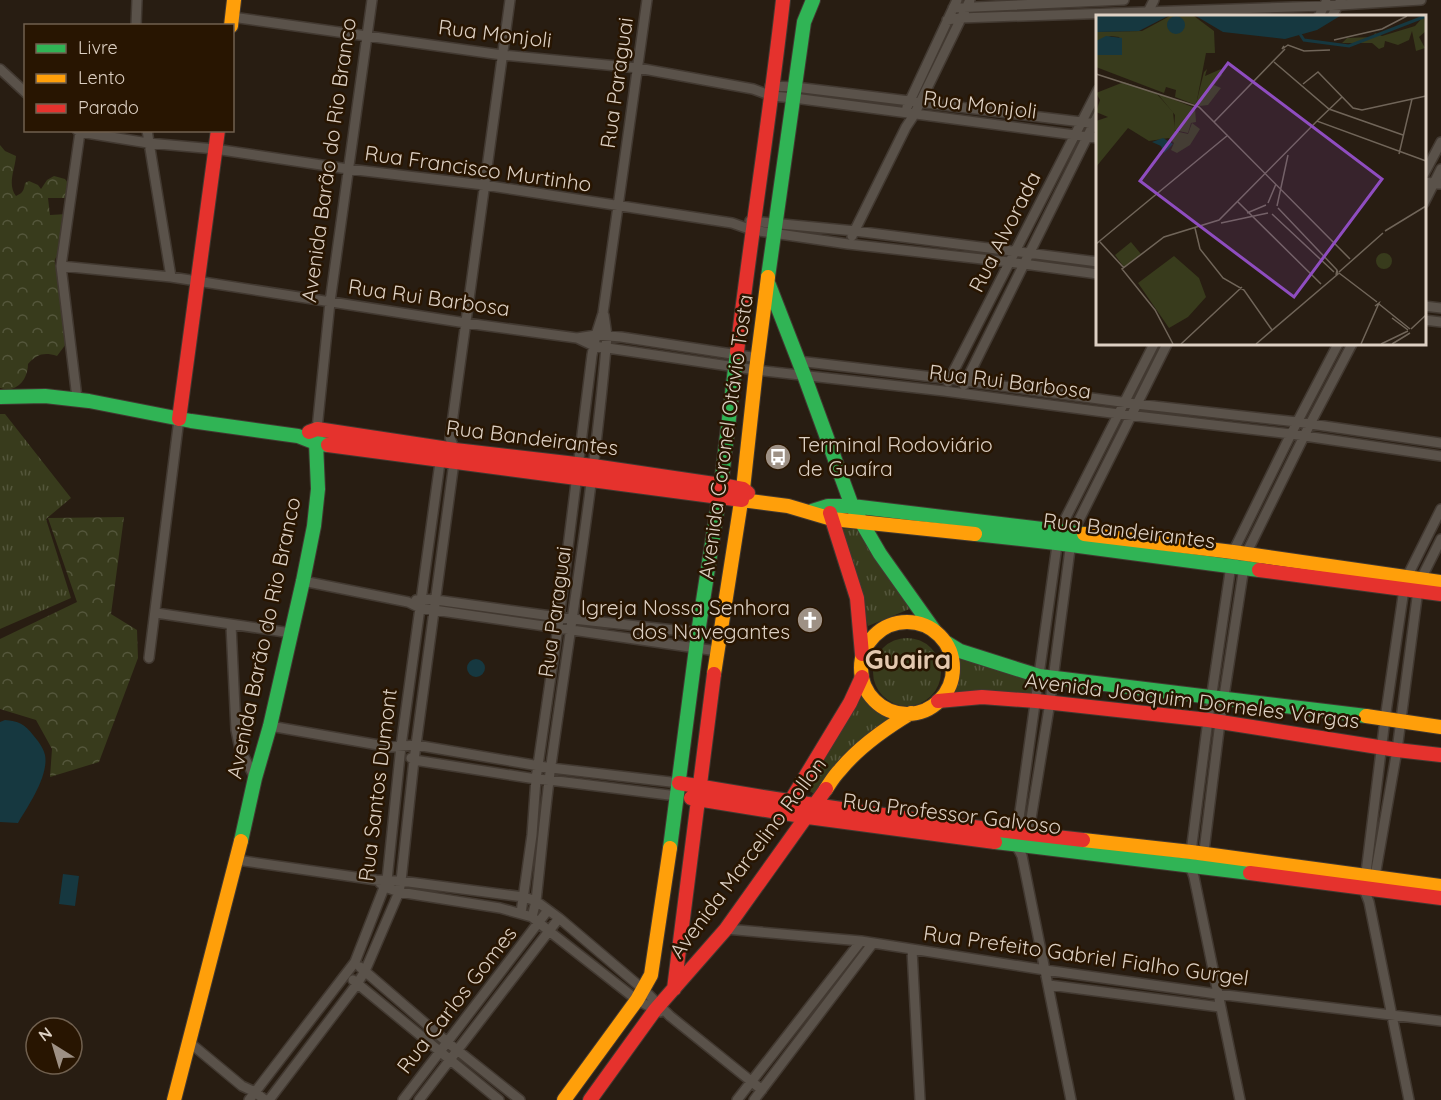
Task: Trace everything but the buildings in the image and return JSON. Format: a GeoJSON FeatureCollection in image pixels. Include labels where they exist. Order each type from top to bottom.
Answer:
{"type":"FeatureCollection","features":[{"type":"Feature","properties":{"kind":"street"},"geometry":{"type":"LineString","coordinates":[[136,24],[137,0]]}},
{"type":"Feature","properties":{"kind":"street"},"geometry":{"type":"LineString","coordinates":[[232,21],[234,0]]}},
{"type":"Feature","properties":{"kind":"street","name":"Avenida Barão do Rio Branco"},"geometry":{"type":"LineString","coordinates":[[174,1100],[270,726],[314,526],[318,489],[317,429],[330,302],[372,0]]}},
{"type":"Feature","properties":{"kind":"street","name":"Rua Santos Dumont"},"geometry":{"type":"LineString","coordinates":[[250,1097],[355,962],[386,884],[420,603],[448,451],[510,0]]}},
{"type":"Feature","properties":{"kind":"street","name":"Rua Paraguai"},"geometry":{"type":"LineString","coordinates":[[536,919],[549,780],[582,549],[586,403],[596,335],[603,313],[647,0]]}},
{"type":"Feature","properties":{"kind":"street","name":"Avenida Coronel Otávio Tosta"},"geometry":{"type":"LineString","coordinates":[[651,975],[720,491],[783,0]]}},
{"type":"Feature","properties":{"kind":"street","name":"Avenida Coronel Otávio Tosta"},"geometry":{"type":"LineString","coordinates":[[674,989],[717,651],[742,494],[757,364],[794,92],[804,22],[813,0]]}},
{"type":"Feature","properties":{"kind":"street"},"geometry":{"type":"LineString","coordinates":[[848,244],[906,127],[910,114],[909,101],[955,4],[1124,0]]}},
{"type":"Feature","properties":{"kind":"street"},"geometry":{"type":"LineString","coordinates":[[1142,0],[1142,14]]}},
{"type":"Feature","properties":{"kind":"street"},"geometry":{"type":"LineString","coordinates":[[1142,14],[1154,0]]}},
{"type":"Feature","properties":{"kind":"street"},"geometry":{"type":"LineString","coordinates":[[947,20],[1142,14],[1340,2],[1421,0]]}},
{"type":"Feature","properties":{"kind":"street"},"geometry":{"type":"LineString","coordinates":[[1052,15],[1053,3]]}},
{"type":"Feature","properties":{"kind":"street"},"geometry":{"type":"LineString","coordinates":[[910,114],[919,103],[968,4]]}},
{"type":"Feature","properties":{"kind":"street","name":"Rua Monjoli"},"geometry":{"type":"LineString","coordinates":[[232,21],[367,35],[502,55],[638,68],[753,89],[909,101],[1081,122],[1096,121]]}},
{"type":"Feature","properties":{"kind":"street"},"geometry":{"type":"LineString","coordinates":[[929,58],[939,62]]}},
{"type":"Feature","properties":{"kind":"street"},"geometry":{"type":"LineString","coordinates":[[0,69],[24,91]]}},
{"type":"Feature","properties":{"kind":"street","name":"Rua Monjoli"},"geometry":{"type":"LineString","coordinates":[[794,92],[910,114],[1092,138]]}},
{"type":"Feature","properties":{"kind":"street","name":"Rua Alvorada"},"geometry":{"type":"LineString","coordinates":[[944,391],[1096,94]]}},
{"type":"Feature","properties":{"kind":"street"},"geometry":{"type":"LineString","coordinates":[[991,125],[993,112]]}},
{"type":"Feature","properties":{"kind":"street","name":"Rua Alvorada"},"geometry":{"type":"LineString","coordinates":[[961,393],[1028,254],[1092,138],[1096,121]]}},
{"type":"Feature","properties":{"kind":"street"},"geometry":{"type":"LineString","coordinates":[[77,398],[61,266],[79,132]]}},
{"type":"Feature","properties":{"kind":"street","name":"Rua Francisco Murtinho"},"geometry":{"type":"LineString","coordinates":[[85,132],[148,143],[215,149],[348,169],[484,185],[775,228],[848,244],[1096,274]]}},
{"type":"Feature","properties":{"kind":"street"},"geometry":{"type":"LineString","coordinates":[[147,132],[171,277]]}},
{"type":"Feature","properties":{"kind":"street"},"geometry":{"type":"LineString","coordinates":[[149,658],[218,132]]}},
{"type":"Feature","properties":{"kind":"street"},"geometry":{"type":"LineString","coordinates":[[1426,169],[1441,142]]}},
{"type":"Feature","properties":{"kind":"street"},"geometry":{"type":"LineString","coordinates":[[1426,200],[1441,171]]}},
{"type":"Feature","properties":{"kind":"street","name":"Rua Francisco Murtinho"},"geometry":{"type":"LineString","coordinates":[[775,228],[855,231],[1096,262]]}},
{"type":"Feature","properties":{"kind":"street"},"geometry":{"type":"LineString","coordinates":[[894,249],[897,237]]}},
{"type":"Feature","properties":{"kind":"street","name":"Rua Rui Barbosa"},"geometry":{"type":"LineString","coordinates":[[61,266],[171,277],[577,338],[607,336],[670,345],[736,361]]}},
{"type":"Feature","properties":{"kind":"street"},"geometry":{"type":"LineString","coordinates":[[768,283],[852,506],[898,581],[947,644],[953,663],[950,684],[938,701],[926,710],[911,713],[894,712],[879,705],[868,692],[862,677],[861,631],[857,598],[830,512]]}},
{"type":"Feature","properties":{"kind":"street"},"geometry":{"type":"LineString","coordinates":[[1426,306],[1441,308]]}},
{"type":"Feature","properties":{"kind":"street","name":"Rua Paraguai"},"geometry":{"type":"LineString","coordinates":[[521,914],[532,835],[536,779],[568,548],[600,404],[607,336],[603,313]]}},
{"type":"Feature","properties":{"kind":"street"},"geometry":{"type":"LineString","coordinates":[[1426,320],[1441,322]]}},
{"type":"Feature","properties":{"kind":"street","name":"Rua Rui Barbosa"},"geometry":{"type":"LineString","coordinates":[[577,338],[594,346],[668,357],[736,361],[804,375],[1291,434],[1441,456]]}},
{"type":"Feature","properties":{"kind":"street"},"geometry":{"type":"LineString","coordinates":[[668,357],[670,345]]}},
{"type":"Feature","properties":{"kind":"street"},"geometry":{"type":"LineString","coordinates":[[1071,1100],[1022,843],[1064,538],[1090,471],[1153,345]]}},
{"type":"Feature","properties":{"kind":"street"},"geometry":{"type":"LineString","coordinates":[[1240,1100],[1217,994],[1196,863],[1214,721],[1234,631],[1239,560],[1275,496],[1352,345]]}},
{"type":"Feature","properties":{"kind":"street"},"geometry":{"type":"LineString","coordinates":[[1022,843],[1064,538],[1100,476],[1166,346]]}},
{"type":"Feature","properties":{"kind":"street"},"geometry":{"type":"LineString","coordinates":[[1218,698],[1222,628],[1239,560],[1263,491],[1337,346],[1347,354]]}},
{"type":"Feature","properties":{"kind":"street","name":"Rua Rui Barbosa"},"geometry":{"type":"LineString","coordinates":[[798,361],[1124,403],[1297,422],[1441,443]]}},
{"type":"Feature","properties":{"kind":"street"},"geometry":{"type":"LineString","coordinates":[[873,382],[875,370]]}},
{"type":"Feature","properties":{"kind":"street"},"geometry":{"type":"LineString","coordinates":[[1040,403],[1042,392]]}},
{"type":"Feature","properties":{"kind":"street","name":"Rua Bandeirantes"},"geometry":{"type":"LineString","coordinates":[[0,397],[21,394],[77,398],[179,419],[298,436],[316,444],[448,451]]}},
{"type":"Feature","properties":{"kind":"street"},"geometry":{"type":"LineString","coordinates":[[586,403],[600,404]]}},
{"type":"Feature","properties":{"kind":"street"},"geometry":{"type":"LineString","coordinates":[[1214,425],[1215,413]]}},
{"type":"Feature","properties":{"kind":"street","name":"Rua Bandeirantes"},"geometry":{"type":"LineString","coordinates":[[298,436],[317,429],[520,464],[742,494],[758,500],[812,511],[830,512],[860,522],[923,522]]}},
{"type":"Feature","properties":{"kind":"street"},"geometry":{"type":"LineString","coordinates":[[1385,448],[1389,435]]}},
{"type":"Feature","properties":{"kind":"street","name":"Rua Santos Dumont"},"geometry":{"type":"LineString","coordinates":[[267,1100],[357,984],[365,971],[399,892],[414,760],[435,610],[448,451]]}},
{"type":"Feature","properties":{"kind":"street"},"geometry":{"type":"LineString","coordinates":[[1090,471],[1100,476]]}},
{"type":"Feature","properties":{"kind":"street"},"geometry":{"type":"LineString","coordinates":[[1263,491],[1275,496]]}},
{"type":"Feature","properties":{"kind":"street","name":"Rua Bandeirantes"},"geometry":{"type":"LineString","coordinates":[[830,512],[852,506],[923,522],[1239,560],[1412,584],[1441,594]]}},
{"type":"Feature","properties":{"kind":"street"},"geometry":{"type":"LineString","coordinates":[[1409,1100],[1369,886],[1385,719],[1412,584],[1429,532],[1441,509]]}},
{"type":"Feature","properties":{"kind":"street"},"geometry":{"type":"LineString","coordinates":[[1369,886],[1397,750],[1412,584],[1441,538],[1429,532]]}},
{"type":"Feature","properties":{"kind":"street"},"geometry":{"type":"LineString","coordinates":[[568,548],[582,549]]}},
{"type":"Feature","properties":{"kind":"street"},"geometry":{"type":"LineString","coordinates":[[711,548],[733,552]]}},
{"type":"Feature","properties":{"kind":"street"},"geometry":{"type":"LineString","coordinates":[[303,581],[408,602],[420,603],[436,600],[573,619],[720,635]]}},
{"type":"Feature","properties":{"kind":"street","name":"Rua Bandeirantes"},"geometry":{"type":"LineString","coordinates":[[1412,584],[1441,582]]}},
{"type":"Feature","properties":{"kind":"street"},"geometry":{"type":"LineString","coordinates":[[420,603],[435,610],[717,651]]}},
{"type":"Feature","properties":{"kind":"street"},"geometry":{"type":"LineString","coordinates":[[156,613],[291,633]]}},
{"type":"Feature","properties":{"kind":"street"},"geometry":{"type":"LineString","coordinates":[[862,656],[870,640],[883,628],[900,622],[917,622],[934,630]]}},
{"type":"Feature","properties":{"kind":"street"},"geometry":{"type":"LineString","coordinates":[[231,625],[236,730],[240,749],[255,778]]}},
{"type":"Feature","properties":{"kind":"street"},"geometry":{"type":"LineString","coordinates":[[1222,628],[1234,631]]}},
{"type":"Feature","properties":{"kind":"street","name":"Avenida Joaquim Dorneles Vargas"},"geometry":{"type":"LineString","coordinates":[[947,644],[960,651],[1046,677],[1401,720],[1441,727]]}},
{"type":"Feature","properties":{"kind":"street","name":"Avenida Marcelino Rollon"},"geometry":{"type":"LineString","coordinates":[[787,807],[850,703],[862,677]]}},
{"type":"Feature","properties":{"kind":"street","name":"Avenida Joaquim Dorneles Vargas"},"geometry":{"type":"LineString","coordinates":[[938,701],[982,697],[1043,701],[1214,721],[1381,748],[1441,754]]}},
{"type":"Feature","properties":{"kind":"street"},"geometry":{"type":"LineString","coordinates":[[688,712],[710,713]]}},
{"type":"Feature","properties":{"kind":"street","name":"Avenida Marcelino Rollon"},"geometry":{"type":"LineString","coordinates":[[590,1100],[657,1008],[726,929],[840,770],[893,723],[911,713]]}},
{"type":"Feature","properties":{"kind":"street","name":"Rua Professor Galvoso"},"geometry":{"type":"LineString","coordinates":[[270,726],[390,747],[401,750],[414,760],[536,779],[678,790]]}},
{"type":"Feature","properties":{"kind":"street","name":"Rua Professor Galvoso"},"geometry":{"type":"LineString","coordinates":[[401,750],[416,745],[678,790],[1022,843],[1143,853],[1196,863],[1287,872],[1441,898]]}},
{"type":"Feature","properties":{"kind":"street"},"geometry":{"type":"LineString","coordinates":[[532,835],[543,836]]}},
{"type":"Feature","properties":{"kind":"street"},"geometry":{"type":"LineString","coordinates":[[237,860],[376,880],[399,892],[500,908],[536,919],[589,962],[670,1016],[762,1089]]}},
{"type":"Feature","properties":{"kind":"street"},"geometry":{"type":"LineString","coordinates":[[386,884],[401,881],[524,897],[536,901],[598,952],[640,995]]}},
{"type":"Feature","properties":{"kind":"street","name":"Rua Professor Galvoso"},"geometry":{"type":"LineString","coordinates":[[1369,886],[1441,886]]}},
{"type":"Feature","properties":{"kind":"street","name":"Rua Carlos Gomes"},"geometry":{"type":"LineString","coordinates":[[403,1100],[536,919],[548,910]]}},
{"type":"Feature","properties":{"kind":"street","name":"Rua Carlos Gomes"},"geometry":{"type":"LineString","coordinates":[[419,1100],[559,918]]}},
{"type":"Feature","properties":{"kind":"street"},"geometry":{"type":"LineString","coordinates":[[659,919],[683,920]]}},
{"type":"Feature","properties":{"kind":"street","name":"Rua Prefeito Gabriel Fialho Gurgel"},"geometry":{"type":"LineString","coordinates":[[726,929],[861,941],[1217,994],[1441,1021]]}},
{"type":"Feature","properties":{"kind":"street"},"geometry":{"type":"LineString","coordinates":[[737,1100],[861,941]]}},
{"type":"Feature","properties":{"kind":"street"},"geometry":{"type":"LineString","coordinates":[[754,1100],[873,943]]}},
{"type":"Feature","properties":{"kind":"street"},"geometry":{"type":"LineString","coordinates":[[912,950],[920,1100]]}},
{"type":"Feature","properties":{"kind":"street"},"geometry":{"type":"LineString","coordinates":[[589,962],[598,952]]}},
{"type":"Feature","properties":{"kind":"street"},"geometry":{"type":"LineString","coordinates":[[355,962],[456,1050],[520,1100]]}},
{"type":"Feature","properties":{"kind":"street"},"geometry":{"type":"LineString","coordinates":[[346,975],[499,1100]]}},
{"type":"Feature","properties":{"kind":"street","name":"Avenida Marcelino Rollon"},"geometry":{"type":"LineString","coordinates":[[564,1100],[640,995],[651,975]]}},
{"type":"Feature","properties":{"kind":"street"},"geometry":{"type":"LineString","coordinates":[[1110,993],[1112,979]]}},
{"type":"Feature","properties":{"kind":"street","name":"Rua Prefeito Gabriel Fialho Gurgel"},"geometry":{"type":"LineString","coordinates":[[1048,985],[1220,1007]]}},
{"type":"Feature","properties":{"kind":"street"},"geometry":{"type":"LineString","coordinates":[[189,1042],[242,1086],[250,1097],[267,1100]]}},
{"type":"Feature","properties":{"kind":"street"},"geometry":{"type":"LineString","coordinates":[[485,1089],[494,1080]]}},
{"type":"Feature","properties":{"kind":"green space"},"geometry":{"type":"Polygon","coordinates":[[[0,145],[5,151],[16,156],[12,187],[16,196],[22,192],[25,183],[29,181],[41,189],[47,180],[54,176],[65,179],[68,183],[66,198],[48,198],[50,215],[67,214],[60,254],[55,262],[59,272],[66,344],[57,356],[44,354],[34,358],[28,364],[26,376],[22,382],[8,389],[0,388],[0,145]]]}},
{"type":"Feature","properties":{"kind":"green space"},"geometry":{"type":"Polygon","coordinates":[[[0,414],[5,414],[71,498],[46,519],[71,598],[0,629],[0,414]]]}},
{"type":"Feature","properties":{"kind":"green space"},"geometry":{"type":"Polygon","coordinates":[[[124,517],[111,614],[137,630],[138,658],[99,762],[50,777],[52,749],[36,720],[0,709],[0,639],[77,602],[48,518],[124,517]]]}},
{"type":"Feature","properties":{"kind":"green space"},"geometry":{"type":"Polygon","coordinates":[[[863,527],[912,608],[868,626],[841,529],[863,527]]]}},
{"type":"Feature","properties":{"kind":"green space"},"geometry":{"type":"Polygon","coordinates":[[[907,638],[920,641],[931,648],[938,659],[941,672],[938,685],[931,696],[920,703],[907,706],[894,703],[883,696],[876,685],[873,672],[876,659],[883,648],[894,641],[907,638]]]}},
{"type":"Feature","properties":{"kind":"green space"},"geometry":{"type":"Polygon","coordinates":[[[956,656],[1034,678],[1032,694],[952,694],[956,656]]]}},
{"type":"Feature","properties":{"kind":"green space"},"geometry":{"type":"Polygon","coordinates":[[[863,690],[878,705],[897,715],[819,797],[808,790],[863,690]]]}},
{"type":"Feature","properties":{"kind":"water"},"geometry":{"type":"Polygon","coordinates":[[[472,659],[480,659],[485,664],[483,675],[472,677],[467,672],[467,664],[472,659]]]}},
{"type":"Feature","properties":{"kind":"water"},"geometry":{"type":"Polygon","coordinates":[[[5,720],[17,722],[27,728],[40,744],[45,755],[41,781],[18,823],[0,822],[0,722],[5,720]]]}},
{"type":"Feature","properties":{"kind":"water"},"geometry":{"type":"Polygon","coordinates":[[[63,874],[79,876],[75,906],[59,904],[63,874]]]}},
{"type":"Feature","properties":{"kind":"traffic: fast"},"geometry":{"type":"LineString","coordinates":[[768,277],[804,22],[813,0]]}},
{"type":"Feature","properties":{"kind":"traffic: fast"},"geometry":{"type":"LineString","coordinates":[[769,285],[852,506],[880,554],[934,630]]}},
{"type":"Feature","properties":{"kind":"traffic: fast"},"geometry":{"type":"LineString","coordinates":[[670,848],[698,633],[721,485],[737,352]]}},
{"type":"Feature","properties":{"kind":"traffic: fast"},"geometry":{"type":"LineString","coordinates":[[0,397],[45,396],[89,401],[191,421],[298,436],[328,445]]}},
{"type":"Feature","properties":{"kind":"traffic: fast"},"geometry":{"type":"LineString","coordinates":[[241,841],[255,778],[270,726],[314,526],[318,489],[317,429]]}},
{"type":"Feature","properties":{"kind":"traffic: fast"},"geometry":{"type":"LineString","coordinates":[[812,511],[828,506],[852,506],[1084,534]]}},
{"type":"Feature","properties":{"kind":"traffic: fast"},"geometry":{"type":"LineString","coordinates":[[975,534],[1259,570]]}},
{"type":"Feature","properties":{"kind":"traffic: fast"},"geometry":{"type":"LineString","coordinates":[[947,643],[960,651],[1039,676],[1366,716]]}},
{"type":"Feature","properties":{"kind":"traffic: fast"},"geometry":{"type":"LineString","coordinates":[[995,842],[1250,873]]}},
{"type":"Feature","properties":{"kind":"traffic: slow"},"geometry":{"type":"LineString","coordinates":[[231,24],[234,0]]}},
{"type":"Feature","properties":{"kind":"traffic: slow"},"geometry":{"type":"LineString","coordinates":[[714,674],[743,489],[768,277]]}},
{"type":"Feature","properties":{"kind":"traffic: slow"},"geometry":{"type":"LineString","coordinates":[[742,500],[788,506],[832,519],[975,534]]}},
{"type":"Feature","properties":{"kind":"traffic: slow"},"geometry":{"type":"LineString","coordinates":[[1084,534],[1233,552],[1441,582]]}},
{"type":"Feature","properties":{"kind":"traffic: slow"},"geometry":{"type":"LineString","coordinates":[[907,622],[924,626],[939,636],[949,651],[953,668],[949,685],[939,700],[924,710],[907,714],[890,710],[875,700],[865,685],[861,668],[865,651],[875,636],[890,626],[907,622]]}},
{"type":"Feature","properties":{"kind":"traffic: slow"},"geometry":{"type":"LineString","coordinates":[[826,789],[855,754],[882,732],[911,713]]}},
{"type":"Feature","properties":{"kind":"traffic: slow"},"geometry":{"type":"LineString","coordinates":[[1366,716],[1441,727]]}},
{"type":"Feature","properties":{"kind":"traffic: slow"},"geometry":{"type":"LineString","coordinates":[[1083,840],[1191,852],[1441,886]]}},
{"type":"Feature","properties":{"kind":"traffic: slow"},"geometry":{"type":"LineString","coordinates":[[174,1100],[241,841]]}},
{"type":"Feature","properties":{"kind":"traffic: slow"},"geometry":{"type":"LineString","coordinates":[[564,1100],[637,1000],[651,975],[670,848]]}},
{"type":"Feature","properties":{"kind":"traffic: jam"},"geometry":{"type":"LineString","coordinates":[[737,352],[783,0]]}},
{"type":"Feature","properties":{"kind":"traffic: jam"},"geometry":{"type":"LineString","coordinates":[[179,419],[218,132]]}},
{"type":"Feature","properties":{"kind":"traffic: jam"},"geometry":{"type":"LineString","coordinates":[[309,432],[317,429],[455,450],[593,466],[721,485],[743,489],[748,493]]}},
{"type":"Feature","properties":{"kind":"traffic: jam"},"geometry":{"type":"LineString","coordinates":[[328,445],[742,500]]}},
{"type":"Feature","properties":{"kind":"traffic: jam"},"geometry":{"type":"LineString","coordinates":[[830,513],[857,598],[862,654]]}},
{"type":"Feature","properties":{"kind":"traffic: jam"},"geometry":{"type":"LineString","coordinates":[[1259,570],[1441,594]]}},
{"type":"Feature","properties":{"kind":"traffic: jam"},"geometry":{"type":"LineString","coordinates":[[674,989],[714,674]]}},
{"type":"Feature","properties":{"kind":"traffic: jam"},"geometry":{"type":"LineString","coordinates":[[787,807],[850,703],[862,677]]}},
{"type":"Feature","properties":{"kind":"traffic: jam"},"geometry":{"type":"LineString","coordinates":[[938,701],[982,697],[1036,701],[1208,720],[1441,755]]}},
{"type":"Feature","properties":{"kind":"traffic: jam"},"geometry":{"type":"LineString","coordinates":[[679,783],[780,800],[1083,840]]}},
{"type":"Feature","properties":{"kind":"traffic: jam"},"geometry":{"type":"LineString","coordinates":[[590,1100],[655,1010],[726,929],[826,789]]}},
{"type":"Feature","properties":{"kind":"traffic: jam"},"geometry":{"type":"LineString","coordinates":[[691,798],[808,817],[995,842]]}},
{"type":"Feature","properties":{"kind":"traffic: jam"},"geometry":{"type":"LineString","coordinates":[[1250,873],[1441,898]]}},
{"type":"Feature","properties":{"kind":"place","name":"Terminal Rodoviário de Guaíra"},"geometry":{"type":"Point","coordinates":[778,457]}},
{"type":"Feature","properties":{"kind":"place","name":"Igreja Nossa Senhora dos Navegantes"},"geometry":{"type":"Point","coordinates":[810,620]}},
{"type":"Feature","properties":{"kind":"district","name":"Guaira"},"geometry":{"type":"Point","coordinates":[908,660]}}]}
